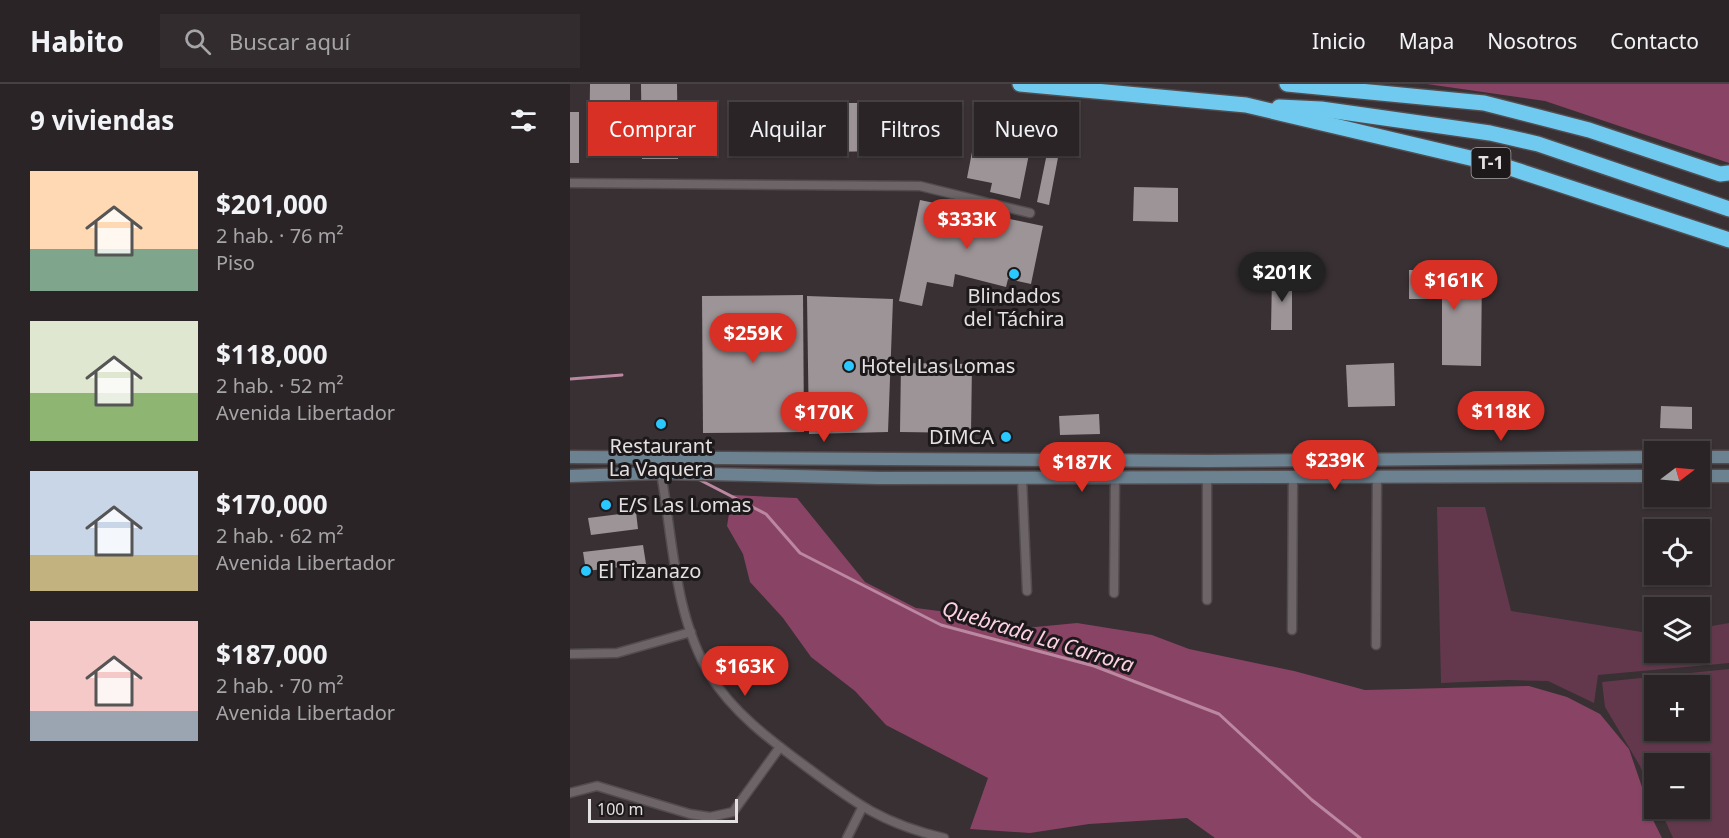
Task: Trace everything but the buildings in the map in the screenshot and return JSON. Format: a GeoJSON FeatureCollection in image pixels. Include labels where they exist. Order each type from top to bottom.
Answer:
{"type":"FeatureCollection","features":[{"type":"Feature","properties":{"kind":"highway","name":"T-1"},"geometry":{"type":"LineString","coordinates":[[1020,84],[1246,105],[1504,166],[1729,240]]}},
{"type":"Feature","properties":{"kind":"highway"},"geometry":{"type":"LineString","coordinates":[[1287,84],[1484,104],[1589,130],[1726,175]]}},
{"type":"Feature","properties":{"kind":"highway"},"geometry":{"type":"LineString","coordinates":[[1246,105],[1321,109],[1490,134],[1538,144],[1729,209]]}},
{"type":"Feature","properties":{"kind":"main road"},"geometry":{"type":"LineString","coordinates":[[570,458],[1198,460],[1644,457]]}},
{"type":"Feature","properties":{"kind":"main road"},"geometry":{"type":"LineString","coordinates":[[1710,457],[1729,457]]}},
{"type":"Feature","properties":{"kind":"main road"},"geometry":{"type":"LineString","coordinates":[[570,476],[662,473],[1022,478],[1644,476]]}},
{"type":"Feature","properties":{"kind":"main road"},"geometry":{"type":"LineString","coordinates":[[1710,476],[1729,476]]}},
{"type":"Feature","properties":{"kind":"street"},"geometry":{"type":"LineString","coordinates":[[570,183],[920,186],[1030,213]]}},
{"type":"Feature","properties":{"kind":"street"},"geometry":{"type":"LineString","coordinates":[[662,457],[662,473],[681,598],[691,632],[710,675],[744,715],[780,747],[862,808],[890,822],[944,838]]}},
{"type":"Feature","properties":{"kind":"street"},"geometry":{"type":"LineString","coordinates":[[1292,630],[1293,476]]}},
{"type":"Feature","properties":{"kind":"street"},"geometry":{"type":"LineString","coordinates":[[1207,477],[1207,600]]}},
{"type":"Feature","properties":{"kind":"street"},"geometry":{"type":"LineString","coordinates":[[1376,645],[1377,477]]}},
{"type":"Feature","properties":{"kind":"street"},"geometry":{"type":"LineString","coordinates":[[1022,478],[1027,591]]}},
{"type":"Feature","properties":{"kind":"street"},"geometry":{"type":"LineString","coordinates":[[1114,593],[1115,478]]}},
{"type":"Feature","properties":{"kind":"street"},"geometry":{"type":"LineString","coordinates":[[570,654],[617,653],[691,632]]}},
{"type":"Feature","properties":{"kind":"street"},"geometry":{"type":"LineString","coordinates":[[570,793],[597,786],[690,814],[722,815],[733,812],[780,747]]}},
{"type":"Feature","properties":{"kind":"street"},"geometry":{"type":"LineString","coordinates":[[847,838],[862,808]]}},
{"type":"Feature","properties":{"kind":"shaded area"},"geometry":{"type":"Polygon","coordinates":[[[1427,84],[1729,84],[1729,163],[1545,101],[1427,84]]]}},
{"type":"Feature","properties":{"kind":"shaded area"},"geometry":{"type":"Polygon","coordinates":[[[732,495],[797,498],[865,582],[916,608],[985,617],[1025,628],[1077,623],[1152,635],[1189,649],[1294,671],[1365,690],[1529,686],[1567,697],[1600,714],[1629,749],[1644,793],[1644,819],[1653,819],[1662,838],[1215,838],[1187,818],[1089,824],[1030,833],[970,829],[988,778],[886,725],[855,691],[811,657],[783,618],[750,582],[743,554],[727,526],[732,495]]]}},
{"type":"Feature","properties":{"kind":"shaded area"},"geometry":{"type":"Polygon","coordinates":[[[1437,507],[1485,507],[1511,611],[1644,632],[1644,663],[1710,663],[1710,626],[1729,623],[1729,663],[1598,675],[1594,703],[1548,681],[1441,683],[1437,507]]]}},
{"type":"Feature","properties":{"kind":"shaded area"},"geometry":{"type":"Polygon","coordinates":[[[1729,669],[1729,838],[1673,838],[1664,819],[1710,819],[1710,753],[1644,753],[1644,775],[1605,707],[1602,682],[1644,678],[1644,741],[1710,741],[1710,675],[1670,675],[1729,669]]]}},
{"type":"Feature","properties":{"kind":"waterway","name":"Quebrada La Carrora"},"geometry":{"type":"LineString","coordinates":[[570,379],[622,375]]}},
{"type":"Feature","properties":{"kind":"waterway","name":"Quebrada La Carrora"},"geometry":{"type":"LineString","coordinates":[[698,479],[766,514],[800,553],[941,625],[1094,666],[1219,714],[1312,800],[1360,838]]}},
{"type":"Feature","properties":{"kind":"place","name":"Blindados del Táchira"},"geometry":{"type":"Point","coordinates":[1014,274]}},
{"type":"Feature","properties":{"kind":"place","name":"Hotel Las Lomas"},"geometry":{"type":"Point","coordinates":[849,366]}},
{"type":"Feature","properties":{"kind":"place","name":"Restaurant La Vaquera"},"geometry":{"type":"Point","coordinates":[661,424]}},
{"type":"Feature","properties":{"kind":"place","name":"DIMCA"},"geometry":{"type":"Point","coordinates":[1006,437]}},
{"type":"Feature","properties":{"kind":"place","name":"E/S Las Lomas"},"geometry":{"type":"Point","coordinates":[606,505]}},
{"type":"Feature","properties":{"kind":"place","name":"El Tizanazo"},"geometry":{"type":"Point","coordinates":[586,571]}}]}
